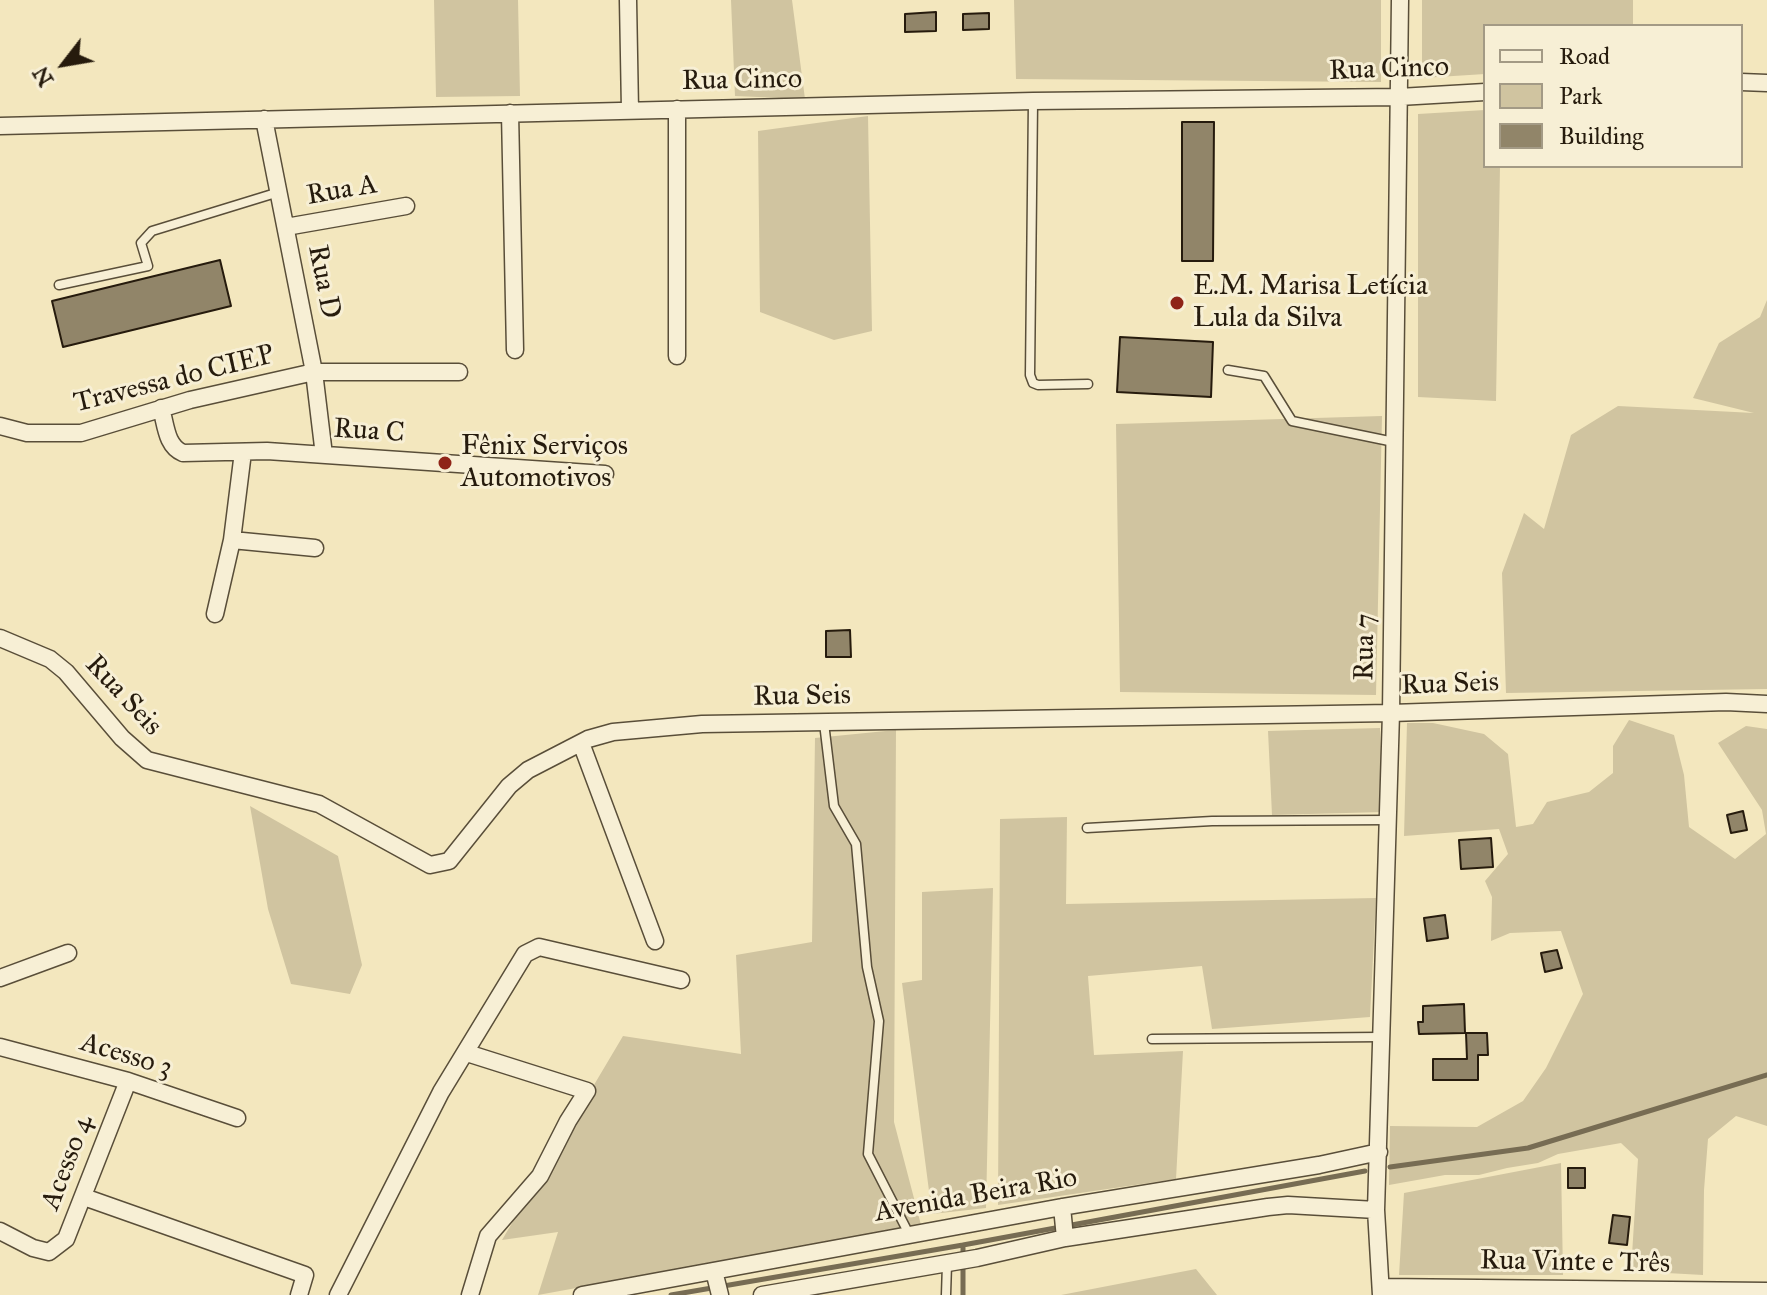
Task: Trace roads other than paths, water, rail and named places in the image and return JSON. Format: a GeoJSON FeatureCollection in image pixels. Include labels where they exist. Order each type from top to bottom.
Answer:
{"type":"FeatureCollection","features":[{"type":"Feature","properties":{"kind":"street"},"geometry":{"type":"LineString","coordinates":[[628,0],[630,110]]}},
{"type":"Feature","properties":{"kind":"street","name":"Rua 7"},"geometry":{"type":"LineString","coordinates":[[1382,1291],[1376,1210],[1391,713],[1400,0]]}},
{"type":"Feature","properties":{"kind":"street"},"geometry":{"type":"LineString","coordinates":[[1743,82],[1767,83]]}},
{"type":"Feature","properties":{"kind":"street","name":"Rua Cinco"},"geometry":{"type":"LineString","coordinates":[[0,126],[1033,101],[1399,97],[1483,92]]}},
{"type":"Feature","properties":{"kind":"street"},"geometry":{"type":"LineString","coordinates":[[677,109],[677,356]]}},
{"type":"Feature","properties":{"kind":"street"},"geometry":{"type":"LineString","coordinates":[[510,113],[515,350]]}},
{"type":"Feature","properties":{"kind":"street","name":"Rua D"},"geometry":{"type":"LineString","coordinates":[[264,119],[314,372],[324,455]]}},
{"type":"Feature","properties":{"kind":"street","name":"Rua A"},"geometry":{"type":"LineString","coordinates":[[286,227],[406,206]]}},
{"type":"Feature","properties":{"kind":"street","name":"Travessa do CIEP"},"geometry":{"type":"LineString","coordinates":[[0,426],[27,433],[81,433],[161,408],[314,372],[459,372]]}},
{"type":"Feature","properties":{"kind":"street","name":"Rua C"},"geometry":{"type":"LineString","coordinates":[[161,408],[170,444],[183,453],[324,455],[605,474]]}},
{"type":"Feature","properties":{"kind":"street"},"geometry":{"type":"LineString","coordinates":[[215,614],[232,540],[243,452]]}},
{"type":"Feature","properties":{"kind":"street"},"geometry":{"type":"LineString","coordinates":[[232,540],[315,548]]}},
{"type":"Feature","properties":{"kind":"street","name":"Rua Seis"},"geometry":{"type":"LineString","coordinates":[[0,638],[50,659],[66,672],[122,738],[147,760],[319,804],[430,865],[449,861],[509,786],[528,770],[581,743],[628,730],[702,724],[1391,713],[1726,702],[1767,704]]}},
{"type":"Feature","properties":{"kind":"street"},"geometry":{"type":"LineString","coordinates":[[581,743],[655,941]]}},
{"type":"Feature","properties":{"kind":"street"},"geometry":{"type":"LineString","coordinates":[[338,1295],[441,1092],[516,966],[531,950],[539,947],[681,980]]}},
{"type":"Feature","properties":{"kind":"street"},"geometry":{"type":"LineString","coordinates":[[0,978],[68,953]]}},
{"type":"Feature","properties":{"kind":"street","name":"Acesso 3"},"geometry":{"type":"LineString","coordinates":[[0,1047],[128,1081],[237,1118]]}},
{"type":"Feature","properties":{"kind":"street"},"geometry":{"type":"LineString","coordinates":[[467,1053],[587,1091],[540,1176],[488,1236],[470,1295]]}},
{"type":"Feature","properties":{"kind":"street","name":"Acesso 4"},"geometry":{"type":"LineString","coordinates":[[0,1231],[33,1248],[49,1252],[66,1239],[128,1081]]}},
{"type":"Feature","properties":{"kind":"street","name":"Avenida Beira Rio"},"geometry":{"type":"LineString","coordinates":[[762,1295],[958,1261],[1064,1224],[1379,1152]]}},
{"type":"Feature","properties":{"kind":"street"},"geometry":{"type":"LineString","coordinates":[[84,1197],[305,1275],[299,1295]]}},
{"type":"Feature","properties":{"kind":"street","name":"Avenida Beira Rio"},"geometry":{"type":"LineString","coordinates":[[582,1295],[718,1285],[909,1235],[1288,1205],[1376,1210]]}},
{"type":"Feature","properties":{"kind":"street","name":"Rua Vinte e Três"},"geometry":{"type":"LineString","coordinates":[[1382,1291],[1767,1291]]}},
{"type":"Feature","properties":{"kind":"lane"},"geometry":{"type":"LineString","coordinates":[[1033,101],[1030,375],[1033,383],[1038,385],[1088,384]]}},
{"type":"Feature","properties":{"kind":"lane"},"geometry":{"type":"LineString","coordinates":[[59,285],[148,266],[141,243],[152,231],[279,192]]}},
{"type":"Feature","properties":{"kind":"lane"},"geometry":{"type":"LineString","coordinates":[[1228,370],[1264,376],[1292,421],[1394,442]]}},
{"type":"Feature","properties":{"kind":"lane"},"geometry":{"type":"LineString","coordinates":[[824,723],[834,806],[856,844],[867,967],[879,1021],[868,1154],[909,1235]]}},
{"type":"Feature","properties":{"kind":"lane"},"geometry":{"type":"LineString","coordinates":[[1087,828],[1212,821],[1388,820]]}},
{"type":"Feature","properties":{"kind":"lane"},"geometry":{"type":"LineString","coordinates":[[1152,1039],[1382,1037]]}},
{"type":"Feature","properties":{"kind":"lane"},"geometry":{"type":"LineString","coordinates":[[946,1295],[958,1261]]}},
{"type":"Feature","properties":{"kind":"waterway"},"geometry":{"type":"LineString","coordinates":[[1390,1167],[1528,1148],[1767,1075]]}},
{"type":"Feature","properties":{"kind":"waterway"},"geometry":{"type":"LineString","coordinates":[[963,1295],[963,1245],[1365,1171]]}},
{"type":"Feature","properties":{"kind":"waterway"},"geometry":{"type":"LineString","coordinates":[[671,1295],[963,1245]]}},
{"type":"Feature","properties":{"kind":"place","name":"E.M. Marisa Letícia Lula da Silva"},"geometry":{"type":"Point","coordinates":[1177,303]}},
{"type":"Feature","properties":{"kind":"place","name":"Fênix Serviços Automotivos"},"geometry":{"type":"Point","coordinates":[445,463]}}]}
